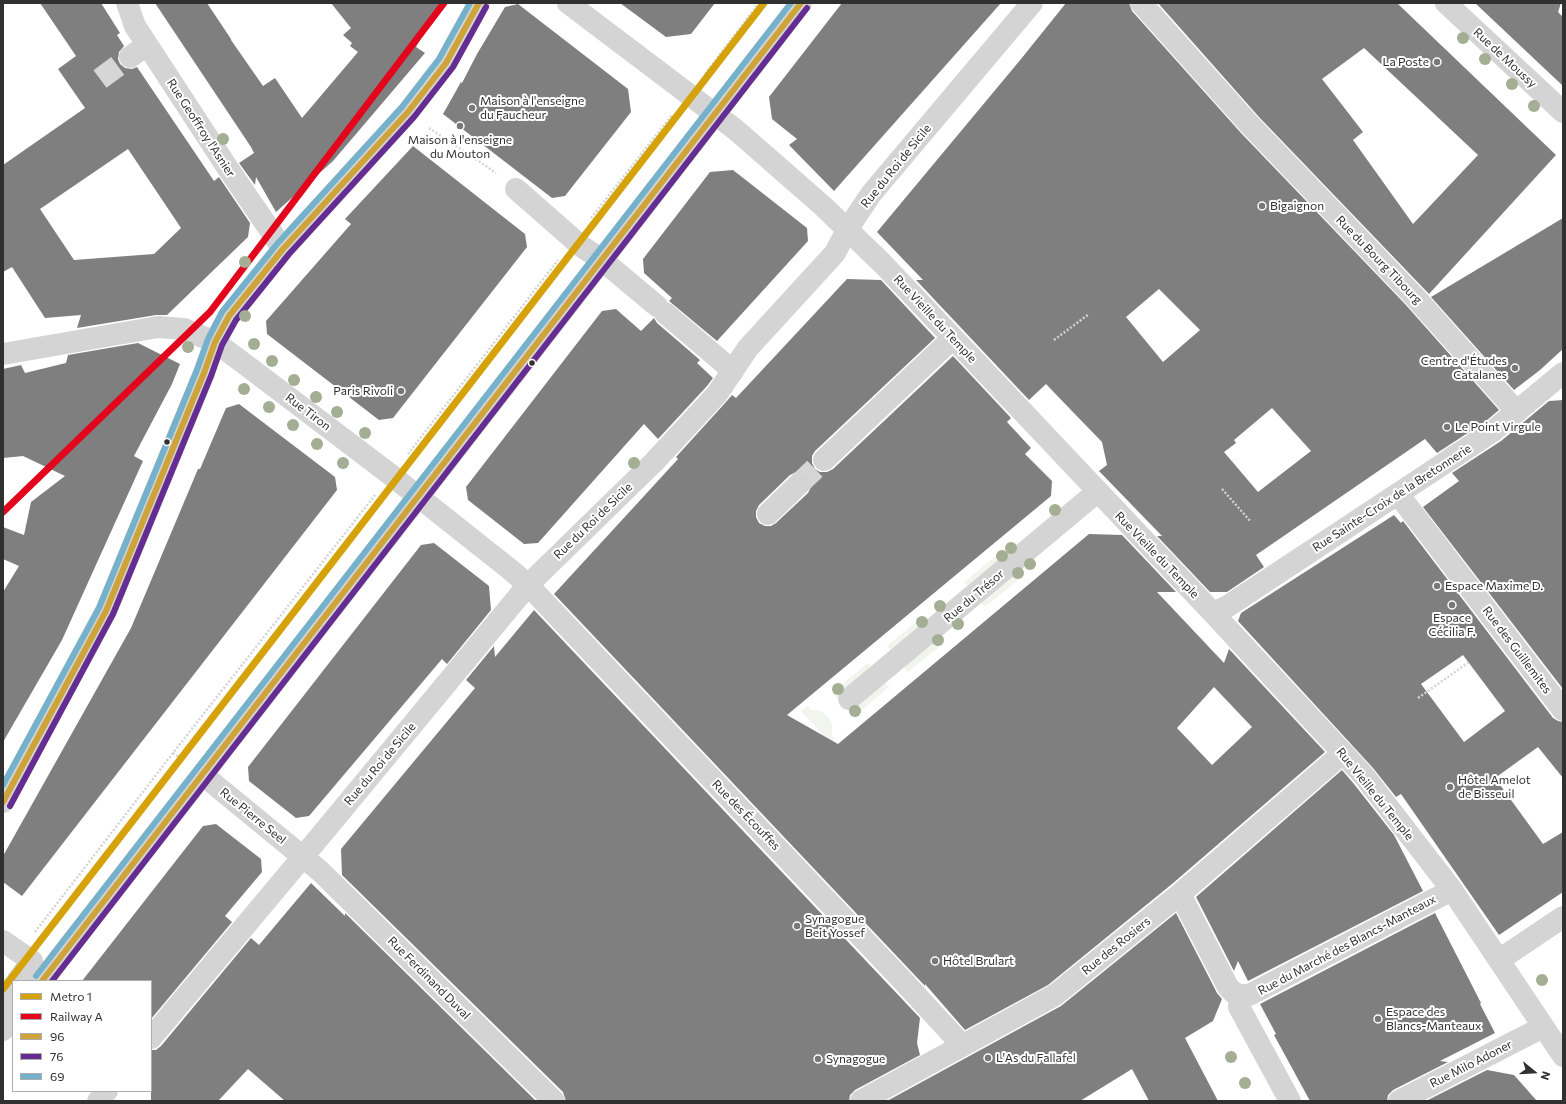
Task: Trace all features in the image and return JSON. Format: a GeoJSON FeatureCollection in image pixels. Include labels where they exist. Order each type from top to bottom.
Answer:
{"type":"FeatureCollection","features":[{"type":"Feature","properties":{"kind":"street","name":"Rue Geoffroy l'Asnier"},"geometry":{"type":"LineString","coordinates":[[128,3],[135,26],[139,51],[227,167],[283,249]]}},
{"type":"Feature","properties":{"kind":"street"},"geometry":{"type":"LineString","coordinates":[[3,802],[106,611],[204,373],[215,342],[229,316],[283,249],[408,112],[446,63],[479,3]]}},
{"type":"Feature","properties":{"kind":"street","name":"Rue Vieille du Temple"},"geometry":{"type":"LineString","coordinates":[[568,3],[707,107],[824,207],[883,264],[1213,613],[1364,776],[1452,890],[1563,1056]]}},
{"type":"Feature","properties":{"kind":"street"},"geometry":{"type":"LineString","coordinates":[[43,980],[602,260],[707,107],[801,3]]}},
{"type":"Feature","properties":{"kind":"street","name":"Rue du Roi de Sicile"},"geometry":{"type":"LineString","coordinates":[[152,1037],[528,585],[654,462],[718,394],[748,348],[835,253],[847,230],[871,194],[1032,3]]}},
{"type":"Feature","properties":{"kind":"street","name":"Rue du Bourg Tibourg"},"geometry":{"type":"LineString","coordinates":[[1141,3],[1250,125],[1414,296],[1517,412]]}},
{"type":"Feature","properties":{"kind":"street","name":"Rue de Moussy"},"geometry":{"type":"LineString","coordinates":[[1446,3],[1563,112]]}},
{"type":"Feature","properties":{"kind":"street"},"geometry":{"type":"LineString","coordinates":[[516,189],[574,240],[602,260],[733,371]]}},
{"type":"Feature","properties":{"kind":"street","name":"Rue Tiron"},"geometry":{"type":"LineString","coordinates":[[3,354],[158,327],[184,329],[215,342],[419,497]]}},
{"type":"Feature","properties":{"kind":"street"},"geometry":{"type":"LineString","coordinates":[[824,460],[953,338]]}},
{"type":"Feature","properties":{"kind":"street","name":"Rue Sainte-Croix de la Bretonnerie"},"geometry":{"type":"LineString","coordinates":[[1213,613],[1228,606],[1493,431],[1561,380]]}},
{"type":"Feature","properties":{"kind":"street"},"geometry":{"type":"LineString","coordinates":[[768,514],[799,484]]}},
{"type":"Feature","properties":{"kind":"street","name":"Rue du Trésor"},"geometry":{"type":"LineString","coordinates":[[849,699],[1097,492]]}},
{"type":"Feature","properties":{"kind":"street","name":"Rue des Guillemites"},"geometry":{"type":"LineString","coordinates":[[1398,494],[1563,710]]}},
{"type":"Feature","properties":{"kind":"street","name":"Rue des Écouffes"},"geometry":{"type":"LineString","coordinates":[[419,497],[528,585],[962,1045]]}},
{"type":"Feature","properties":{"kind":"street","name":"Rue des Rosiers"},"geometry":{"type":"LineString","coordinates":[[861,1101],[1055,995],[1180,894],[1343,753]]}},
{"type":"Feature","properties":{"kind":"street","name":"Rue Pierre Seel"},"geometry":{"type":"LineString","coordinates":[[203,775],[303,856]]}},
{"type":"Feature","properties":{"kind":"street","name":"Rue Ferdinand Duval"},"geometry":{"type":"LineString","coordinates":[[303,856],[554,1101]]}},
{"type":"Feature","properties":{"kind":"street","name":"Rue du Marché des Blancs-Manteaux"},"geometry":{"type":"LineString","coordinates":[[1241,995],[1249,995],[1256,992],[1452,890]]}},
{"type":"Feature","properties":{"kind":"street"},"geometry":{"type":"LineString","coordinates":[[1180,894],[1228,987],[1234,993],[1241,995],[1239,1007],[1290,1101]]}},
{"type":"Feature","properties":{"kind":"street"},"geometry":{"type":"LineString","coordinates":[[1499,960],[1563,917]]}},
{"type":"Feature","properties":{"kind":"street"},"geometry":{"type":"LineString","coordinates":[[3,941],[32,961],[18,980]]}},
{"type":"Feature","properties":{"kind":"street"},"geometry":{"type":"LineString","coordinates":[[3,1000],[12,987]]}},
{"type":"Feature","properties":{"kind":"street"},"geometry":{"type":"LineString","coordinates":[[3,1030],[12,1019]]}},
{"type":"Feature","properties":{"kind":"street","name":"Rue Milo Adoner"},"geometry":{"type":"LineString","coordinates":[[1399,1101],[1544,1027]]}},
{"type":"Feature","properties":{"kind":"street"},"geometry":{"type":"LineString","coordinates":[[98,1101],[105,1092]]}},
{"type":"Feature","properties":{"kind":"path"},"geometry":{"type":"LineString","coordinates":[[703,76],[759,3]]}},
{"type":"Feature","properties":{"kind":"path"},"geometry":{"type":"LineString","coordinates":[[408,112],[422,124],[474,157],[497,174]]}},
{"type":"Feature","properties":{"kind":"path"},"geometry":{"type":"LineString","coordinates":[[405,457],[672,114]]}},
{"type":"Feature","properties":{"kind":"path"},"geometry":{"type":"LineString","coordinates":[[1054,340],[1089,314]]}},
{"type":"Feature","properties":{"kind":"path"},"geometry":{"type":"LineString","coordinates":[[1222,489],[1251,522]]}},
{"type":"Feature","properties":{"kind":"path"},"geometry":{"type":"LineString","coordinates":[[34,934],[169,758],[379,491]]}},
{"type":"Feature","properties":{"kind":"path"},"geometry":{"type":"LineString","coordinates":[[1418,698],[1468,662]]}},
{"type":"Feature","properties":{"kind":"shaded area"},"geometry":{"type":"Polygon","coordinates":[[[1004,549],[1007,556],[969,588],[964,582],[1004,549]]]}},
{"type":"Feature","properties":{"kind":"shaded area"},"geometry":{"type":"Polygon","coordinates":[[[1020,569],[1024,575],[985,607],[980,602],[1020,569]]]}},
{"type":"Feature","properties":{"kind":"shaded area"},"geometry":{"type":"Polygon","coordinates":[[[923,616],[928,622],[892,652],[887,646],[923,616]]]}},
{"type":"Feature","properties":{"kind":"shaded area"},"geometry":{"type":"Polygon","coordinates":[[[939,636],[945,642],[908,672],[903,666],[939,636]]]}},
{"type":"Feature","properties":{"kind":"shaded area"},"geometry":{"type":"Polygon","coordinates":[[[868,663],[873,668],[837,698],[832,692],[868,663]]]}},
{"type":"Feature","properties":{"kind":"shaded area"},"geometry":{"type":"Polygon","coordinates":[[[884,682],[889,687],[854,717],[849,711],[884,682]]]}},
{"type":"Feature","properties":{"kind":"shaded area"},"geometry":{"type":"Polygon","coordinates":[[[808,706],[811,710],[821,711],[829,718],[832,724],[832,736],[835,738],[830,743],[801,711],[808,706]]]}},
{"type":"Feature","properties":{"kind":"building"},"geometry":{"type":"Polygon","coordinates":[[[40,3],[101,3],[120,33],[117,35],[124,46],[119,52],[118,59],[120,64],[125,68],[132,69],[137,67],[214,181],[219,177],[250,223],[248,237],[167,315],[156,315],[77,328],[81,315],[45,318],[12,267],[3,272],[3,165],[85,108],[58,69],[76,56],[40,3]],[[128,149],[40,209],[74,260],[154,254],[181,228],[128,149]]]}},
{"type":"Feature","properties":{"kind":"building"},"geometry":{"type":"Polygon","coordinates":[[[155,3],[207,3],[263,86],[275,78],[302,118],[358,52],[350,46],[352,43],[343,35],[351,28],[331,3],[441,3],[416,47],[425,53],[333,161],[276,212],[256,177],[255,185],[239,163],[254,153],[251,147],[155,3]]]}},
{"type":"Feature","properties":{"kind":"building"},"geometry":{"type":"Polygon","coordinates":[[[620,3],[715,3],[691,34],[666,37],[620,3]]]}},
{"type":"Feature","properties":{"kind":"building"},"geometry":{"type":"Polygon","coordinates":[[[842,3],[1001,3],[834,191],[789,145],[797,139],[772,119],[769,97],[842,3]]]}},
{"type":"Feature","properties":{"kind":"building"},"geometry":{"type":"Polygon","coordinates":[[[1066,3],[1129,3],[1132,11],[1241,133],[1405,304],[1499,410],[1486,421],[1437,453],[1425,439],[1256,555],[1264,567],[1227,592],[1210,592],[1157,536],[1162,536],[1099,471],[1107,465],[1102,442],[1046,384],[1029,400],[916,280],[923,280],[877,232],[1066,3]],[[1159,289],[1126,317],[1163,362],[1200,330],[1159,289]],[[1272,408],[1234,440],[1236,443],[1224,452],[1258,492],[1311,451],[1272,408]]]}},
{"type":"Feature","properties":{"kind":"building"},"geometry":{"type":"Polygon","coordinates":[[[1158,3],[1397,3],[1556,155],[1429,294],[1259,117],[1158,3]],[[1364,48],[1322,79],[1363,132],[1353,140],[1413,224],[1478,155],[1364,48]]]}},
{"type":"Feature","properties":{"kind":"building"},"geometry":{"type":"Polygon","coordinates":[[[1475,3],[1561,3],[1558,12],[1563,17],[1563,86],[1475,3]]]}},
{"type":"Feature","properties":{"kind":"building"},"geometry":{"type":"Polygon","coordinates":[[[518,4],[628,89],[631,112],[565,196],[552,198],[443,114],[505,7],[518,4]]]}},
{"type":"Feature","properties":{"kind":"building"},"geometry":{"type":"Polygon","coordinates":[[[413,146],[525,234],[527,247],[393,418],[379,420],[267,334],[266,321],[351,224],[345,219],[413,146]]]}},
{"type":"Feature","properties":{"kind":"building"},"geometry":{"type":"Polygon","coordinates":[[[733,170],[807,228],[808,241],[717,341],[669,301],[672,298],[644,273],[643,259],[710,172],[733,170]]]}},
{"type":"Feature","properties":{"kind":"building"},"geometry":{"type":"Polygon","coordinates":[[[1563,218],[1563,349],[1540,370],[1514,390],[1431,297],[1563,218]]]}},
{"type":"Feature","properties":{"kind":"building"},"geometry":{"type":"Polygon","coordinates":[[[847,279],[881,280],[935,338],[815,451],[812,456],[812,463],[815,469],[820,472],[827,472],[833,469],[953,356],[1011,418],[1007,422],[1031,448],[1025,454],[1052,481],[1051,496],[787,715],[838,744],[1089,534],[1122,535],[1176,592],[1157,592],[1224,663],[1229,649],[1325,752],[1172,884],[1048,985],[965,1030],[925,984],[925,986],[554,594],[678,459],[676,457],[732,395],[736,398],[847,279]],[[796,472],[790,475],[759,505],[756,511],[756,517],[759,523],[765,526],[771,526],[776,523],[808,493],[811,487],[811,481],[803,472],[796,472]],[[1214,687],[1177,728],[1212,765],[1252,727],[1214,687]]]}},
{"type":"Feature","properties":{"kind":"building"},"geometry":{"type":"Polygon","coordinates":[[[616,309],[641,331],[654,318],[657,323],[700,360],[697,363],[713,378],[658,439],[644,424],[538,543],[524,544],[468,500],[466,487],[602,311],[616,309]]]}},
{"type":"Feature","properties":{"kind":"building"},"geometry":{"type":"Polygon","coordinates":[[[138,343],[180,364],[172,384],[134,456],[143,461],[62,640],[3,742],[3,592],[19,566],[3,559],[3,527],[24,535],[31,502],[65,476],[23,456],[3,458],[3,369],[21,365],[25,373],[66,363],[68,355],[138,343]]]}},
{"type":"Feature","properties":{"kind":"building"},"geometry":{"type":"Polygon","coordinates":[[[1563,400],[1563,689],[1423,507],[1459,481],[1452,473],[1501,441],[1549,401],[1563,400]]]}},
{"type":"Feature","properties":{"kind":"building"},"geometry":{"type":"Polygon","coordinates":[[[239,404],[335,477],[337,490],[22,896],[3,882],[3,856],[131,628],[198,469],[200,469],[226,408],[239,404]]]}},
{"type":"Feature","properties":{"kind":"building"},"geometry":{"type":"Polygon","coordinates":[[[1394,515],[1401,523],[1403,521],[1553,718],[1563,722],[1563,778],[1538,747],[1495,778],[1543,844],[1563,832],[1563,892],[1499,935],[1401,794],[1396,797],[1373,768],[1238,621],[1241,613],[1394,515]],[[1463,655],[1421,684],[1464,742],[1505,711],[1463,655]]]}},
{"type":"Feature","properties":{"kind":"building"},"geometry":{"type":"Polygon","coordinates":[[[434,543],[489,586],[491,610],[447,664],[442,659],[309,816],[296,818],[249,781],[248,767],[421,545],[434,543]]]}},
{"type":"Feature","properties":{"kind":"building"},"geometry":{"type":"Polygon","coordinates":[[[534,610],[920,1018],[917,1043],[920,1055],[855,1090],[850,1095],[849,1101],[566,1101],[563,1092],[342,875],[341,849],[475,688],[466,680],[494,646],[495,657],[534,610]]]}},
{"type":"Feature","properties":{"kind":"building"},"geometry":{"type":"Polygon","coordinates":[[[1342,770],[1394,835],[1423,891],[1248,981],[1238,961],[1234,971],[1196,897],[1342,770]]]}},
{"type":"Feature","properties":{"kind":"building"},"geometry":{"type":"Polygon","coordinates":[[[216,824],[261,859],[262,872],[225,916],[232,922],[152,1018],[152,980],[83,980],[203,826],[216,824]]]}},
{"type":"Feature","properties":{"kind":"building"},"geometry":{"type":"Polygon","coordinates":[[[311,883],[345,916],[345,913],[536,1101],[285,1101],[248,1069],[218,1101],[151,1101],[152,1050],[156,1050],[161,1046],[251,938],[259,945],[311,883]]]}},
{"type":"Feature","properties":{"kind":"building"},"geometry":{"type":"Polygon","coordinates":[[[1176,913],[1217,993],[1222,999],[1213,1021],[1185,1038],[1218,1101],[1149,1101],[1132,1069],[1080,1101],[887,1101],[1061,1006],[1176,913]]]}},
{"type":"Feature","properties":{"kind":"building","name":"Espace des Blancs-Manteaux"},"geometry":{"type":"Polygon","coordinates":[[[1435,913],[1495,1033],[1440,1061],[1448,1062],[1393,1090],[1388,1095],[1387,1101],[1310,1101],[1274,1035],[1276,1034],[1260,1004],[1435,913]]]}},
{"type":"Feature","properties":{"kind":"building"},"geometry":{"type":"Polygon","coordinates":[[[1487,1070],[1514,1075],[1537,1101],[1426,1101],[1487,1070]]]}},
{"type":"Feature","properties":{"kind":"tunnel"},"geometry":{"type":"LineString","coordinates":[[100,79],[130,57]]}},
{"type":"Feature","properties":{"kind":"tunnel"},"geometry":{"type":"LineString","coordinates":[[799,484],[824,460]]}},
{"type":"Feature","properties":{"kind":"metro line","name":"1"},"geometry":{"type":"LineString","coordinates":[[3,989],[764,3]]}},
{"type":"Feature","properties":{"kind":"rail line","name":"A"},"geometry":{"type":"LineString","coordinates":[[3,512],[210,312],[444,3]]}},
{"type":"Feature","properties":{"kind":"transit line","name":"69"},"geometry":{"type":"LineString","coordinates":[[3,785],[99,608],[197,370],[208,339],[222,312],[277,244],[402,107],[439,59],[470,3]]}},
{"type":"Feature","properties":{"kind":"transit line","name":"96"},"geometry":{"type":"LineString","coordinates":[[3,802],[106,611],[204,373],[215,342],[229,316],[283,249],[408,112],[446,63],[479,3]]}},
{"type":"Feature","properties":{"kind":"transit line","name":"69"},"geometry":{"type":"LineString","coordinates":[[36,976],[791,3]]}},
{"type":"Feature","properties":{"kind":"transit line","name":"96"},"geometry":{"type":"LineString","coordinates":[[43,980],[801,3]]}},
{"type":"Feature","properties":{"kind":"transit line","name":"76"},"geometry":{"type":"LineString","coordinates":[[10,806],[113,614],[211,376],[222,345],[236,320],[289,254],[414,117],[453,67],[486,7]]}},
{"type":"Feature","properties":{"kind":"transit line","name":"76"},"geometry":{"type":"LineString","coordinates":[[53,980],[807,8]]}},
{"type":"Feature","properties":{"kind":"place","name":"La Poste"},"geometry":{"type":"Point","coordinates":[1437,62]}},
{"type":"Feature","properties":{"kind":"place","name":"Maison à l'enseigne du Faucheur"},"geometry":{"type":"Point","coordinates":[472,108]}},
{"type":"Feature","properties":{"kind":"place","name":"Maison à l'enseigne du Mouton"},"geometry":{"type":"Point","coordinates":[460,126]}},
{"type":"Feature","properties":{"kind":"place","name":"Bigaignon"},"geometry":{"type":"Point","coordinates":[1262,206]}},
{"type":"Feature","properties":{"kind":"place","name":"Centre d'Études Catalanes"},"geometry":{"type":"Point","coordinates":[1515,368]}},
{"type":"Feature","properties":{"kind":"place","name":"Paris Rivoli"},"geometry":{"type":"Point","coordinates":[401,391]}},
{"type":"Feature","properties":{"kind":"place","name":"Le Point Virgule"},"geometry":{"type":"Point","coordinates":[1447,427]}},
{"type":"Feature","properties":{"kind":"place","name":"Espace Maxime D."},"geometry":{"type":"Point","coordinates":[1437,586]}},
{"type":"Feature","properties":{"kind":"place","name":"Espace Cécilia F."},"geometry":{"type":"Point","coordinates":[1452,605]}},
{"type":"Feature","properties":{"kind":"place","name":"Hôtel Amelot de Bisseuil"},"geometry":{"type":"Point","coordinates":[1450,787]}},
{"type":"Feature","properties":{"kind":"place","name":"Synagogue Beit Yossef"},"geometry":{"type":"Point","coordinates":[797,926]}},
{"type":"Feature","properties":{"kind":"place","name":"Hôtel Brulart"},"geometry":{"type":"Point","coordinates":[935,961]}},
{"type":"Feature","properties":{"kind":"place","name":"Espace des Blancs-Manteaux"},"geometry":{"type":"Point","coordinates":[1378,1019]}},
{"type":"Feature","properties":{"kind":"place","name":"L'As du Fallafel"},"geometry":{"type":"Point","coordinates":[988,1058]}},
{"type":"Feature","properties":{"kind":"place","name":"Synagogue"},"geometry":{"type":"Point","coordinates":[818,1059]}}]}
